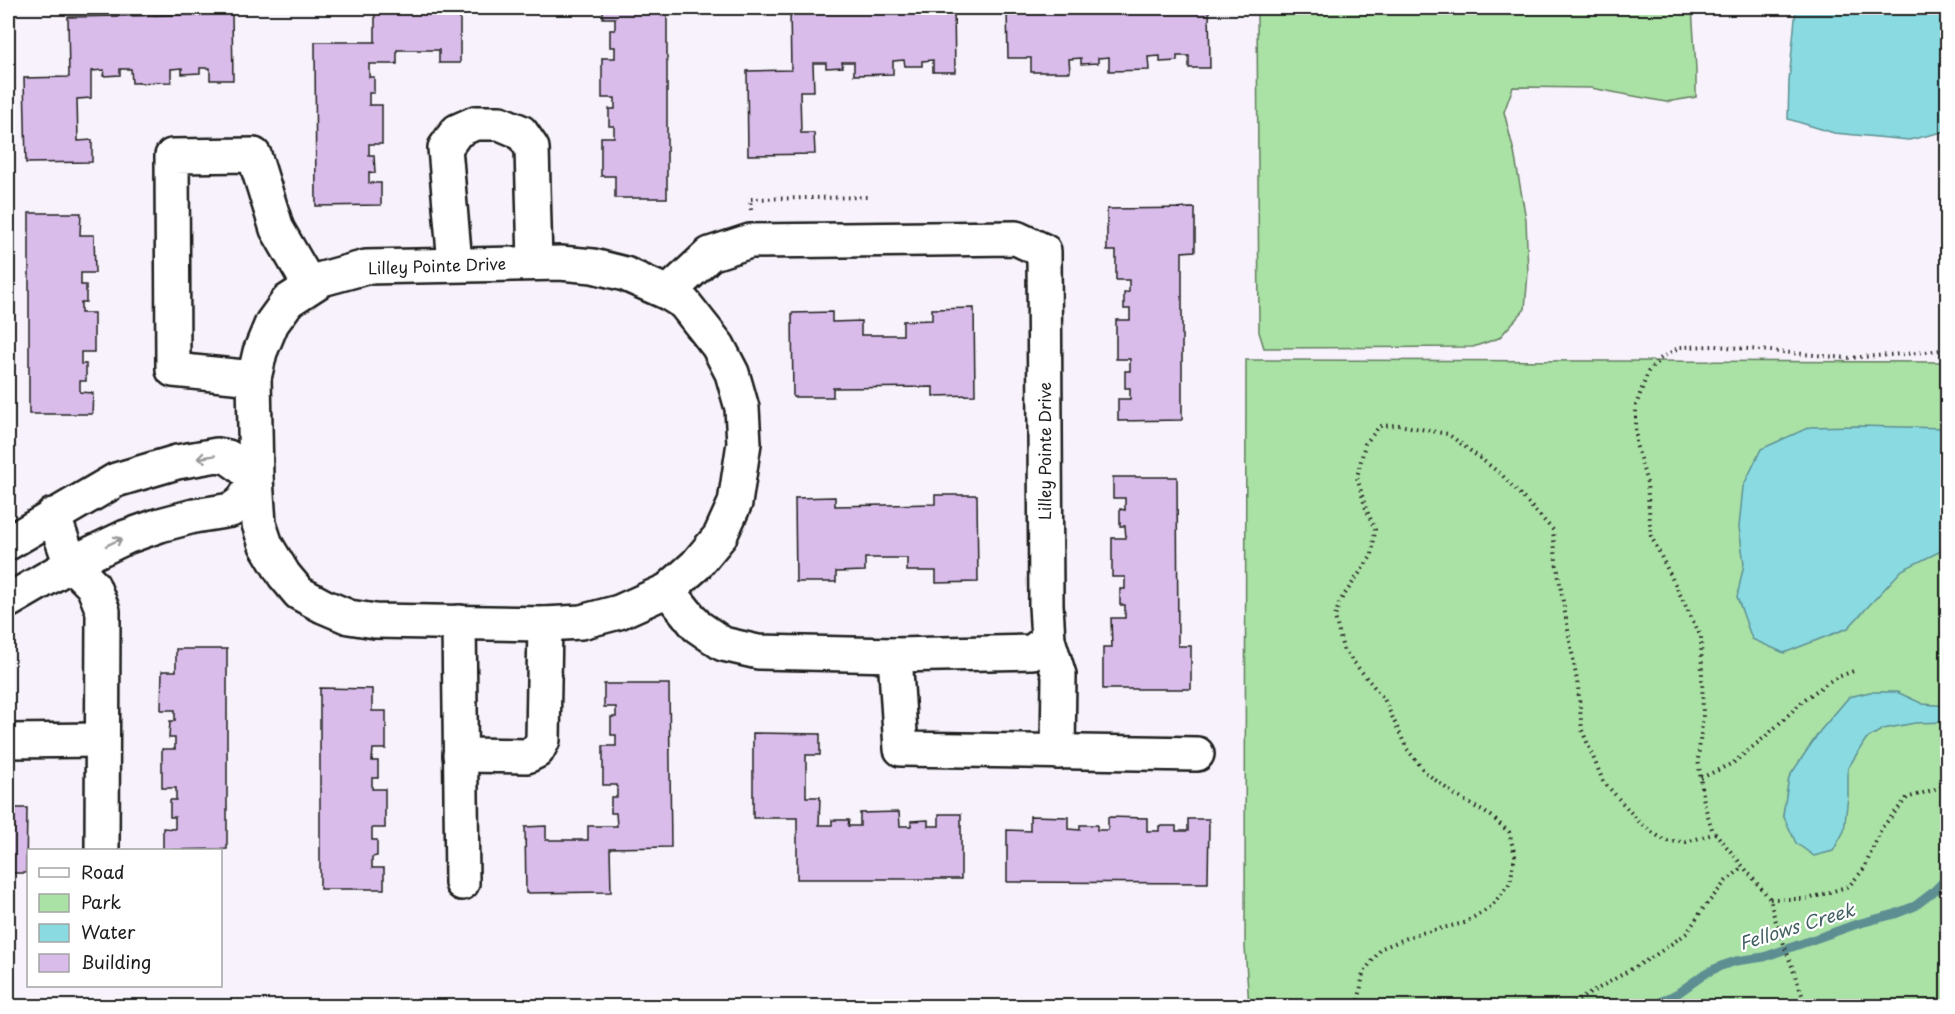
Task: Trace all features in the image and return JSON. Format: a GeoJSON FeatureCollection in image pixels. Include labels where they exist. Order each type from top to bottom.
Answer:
{"type":"FeatureCollection","features":[{"type":"Feature","properties":{"kind":"street"},"geometry":{"type":"LineString","coordinates":[[455,264],[446,148],[457,131],[475,123],[500,123],[521,132],[532,148],[536,263]]}},
{"type":"Feature","properties":{"kind":"street"},"geometry":{"type":"LineString","coordinates":[[254,378],[173,370],[172,156],[254,155],[277,229],[310,286]]}},
{"type":"Feature","properties":{"kind":"street","name":"Lilley Pointe Drive"},"geometry":{"type":"LineString","coordinates":[[668,293],[710,254],[750,241],[1016,238],[1044,251],[1048,640]]}},
{"type":"Feature","properties":{"kind":"street","name":"Lilley Pointe Drive"},"geometry":{"type":"LineString","coordinates":[[560,263],[592,266],[625,274],[668,293],[684,303],[718,346],[732,373],[742,408],[744,443],[735,503],[720,536],[696,565],[668,590],[619,612],[581,622],[545,624],[375,621],[349,617],[323,606],[299,593],[284,576],[266,546],[259,524],[256,479],[254,378],[260,352],[272,323],[288,301],[322,279],[366,267],[455,264],[560,263]]}},
{"type":"Feature","properties":{"kind":"street"},"geometry":{"type":"LineString","coordinates":[[8,543],[116,480],[177,462],[217,454],[233,461],[256,479],[242,502],[231,510],[194,516],[126,537],[71,564],[8,601]]}},
{"type":"Feature","properties":{"kind":"street"},"geometry":{"type":"LineString","coordinates":[[53,515],[71,564],[93,586],[103,611],[102,848]]}},
{"type":"Feature","properties":{"kind":"street"},"geometry":{"type":"LineString","coordinates":[[668,590],[697,626],[723,644],[758,652],[895,655],[1032,652],[1048,640],[1059,675],[1058,752]]}},
{"type":"Feature","properties":{"kind":"street"},"geometry":{"type":"LineString","coordinates":[[459,622],[462,883]]}},
{"type":"Feature","properties":{"kind":"street"},"geometry":{"type":"LineString","coordinates":[[460,755],[527,756],[537,751],[543,740],[545,624]]}},
{"type":"Feature","properties":{"kind":"street"},"geometry":{"type":"LineString","coordinates":[[895,655],[901,749],[1197,754]]}},
{"type":"Feature","properties":{"kind":"street"},"geometry":{"type":"LineString","coordinates":[[8,741],[102,740]]}},
{"type":"Feature","properties":{"kind":"path"},"geometry":{"type":"LineString","coordinates":[[751,217],[750,199],[870,196]]}},
{"type":"Feature","properties":{"kind":"path"},"geometry":{"type":"LineString","coordinates":[[1806,1006],[1797,985],[1770,899],[1712,829],[1704,804],[1698,759],[1703,715],[1701,637],[1651,536],[1647,483],[1636,444],[1636,405],[1648,372],[1661,358],[1680,347],[1716,346],[1847,358],[1947,349]]}},
{"type":"Feature","properties":{"kind":"path"},"geometry":{"type":"LineString","coordinates":[[1358,1006],[1363,973],[1382,948],[1417,934],[1464,923],[1491,907],[1510,883],[1515,856],[1509,832],[1491,816],[1455,795],[1425,772],[1407,748],[1384,699],[1343,649],[1335,617],[1340,601],[1372,555],[1375,530],[1365,506],[1358,477],[1365,444],[1380,426],[1399,425],[1448,434],[1501,474],[1553,530],[1556,561],[1578,687],[1581,730],[1603,781],[1641,824],[1665,841],[1686,842],[1716,833]]}},
{"type":"Feature","properties":{"kind":"path"},"geometry":{"type":"LineString","coordinates":[[1701,777],[1733,763],[1805,699],[1833,679],[1856,670]]}},
{"type":"Feature","properties":{"kind":"path"},"geometry":{"type":"LineString","coordinates":[[1770,899],[1809,899],[1849,886],[1864,869],[1881,830],[1907,798],[1947,785]]}},
{"type":"Feature","properties":{"kind":"path"},"geometry":{"type":"LineString","coordinates":[[1568,1006],[1654,956],[1687,933],[1702,910],[1726,881],[1743,867]]}},
{"type":"Feature","properties":{"kind":"green space"},"geometry":{"type":"Polygon","coordinates":[[[1257,8],[1692,8],[1696,97],[1666,102],[1591,88],[1513,87],[1504,112],[1526,219],[1528,273],[1525,309],[1499,338],[1473,347],[1264,348],[1259,332],[1257,8]]]}},
{"type":"Feature","properties":{"kind":"green space"},"geometry":{"type":"Polygon","coordinates":[[[1246,360],[1947,362],[1947,1006],[1249,1006],[1245,947],[1246,360]]]}},
{"type":"Feature","properties":{"kind":"water"},"geometry":{"type":"Polygon","coordinates":[[[1796,8],[1947,8],[1947,131],[1909,140],[1834,133],[1788,119],[1796,8]]]}},
{"type":"Feature","properties":{"kind":"water"},"geometry":{"type":"Polygon","coordinates":[[[1810,427],[1947,428],[1947,548],[1902,570],[1848,628],[1784,653],[1752,639],[1737,597],[1744,564],[1739,527],[1743,487],[1761,449],[1810,427]]]}},
{"type":"Feature","properties":{"kind":"water"},"geometry":{"type":"Polygon","coordinates":[[[1870,692],[1897,692],[1923,704],[1947,706],[1947,722],[1915,723],[1883,729],[1866,739],[1848,768],[1844,831],[1833,851],[1814,856],[1796,843],[1783,815],[1789,777],[1820,731],[1849,697],[1870,692]]]}},
{"type":"Feature","properties":{"kind":"building"},"geometry":{"type":"Polygon","coordinates":[[[375,8],[460,8],[460,63],[439,63],[439,50],[397,50],[397,64],[369,64],[369,77],[374,77],[374,93],[369,93],[369,105],[382,105],[382,144],[369,144],[369,155],[374,155],[375,173],[369,172],[369,183],[381,183],[381,205],[316,206],[315,42],[375,42],[375,8]]]}},
{"type":"Feature","properties":{"kind":"building"},"geometry":{"type":"Polygon","coordinates":[[[603,8],[667,8],[667,198],[615,198],[615,176],[601,176],[601,137],[614,137],[614,126],[609,126],[609,109],[615,109],[615,98],[602,98],[602,58],[615,58],[615,47],[610,47],[610,30],[615,30],[615,18],[603,18],[603,8]]]}},
{"type":"Feature","properties":{"kind":"building"},"geometry":{"type":"Polygon","coordinates":[[[954,8],[955,72],[933,72],[933,60],[922,61],[922,66],[905,66],[904,60],[893,61],[893,74],[854,75],[854,62],[842,62],[843,67],[826,68],[826,63],[813,63],[814,91],[800,91],[801,133],[814,133],[815,154],[748,155],[747,71],[791,70],[790,9],[954,8]]]}},
{"type":"Feature","properties":{"kind":"building"},"geometry":{"type":"Polygon","coordinates":[[[1007,8],[1209,8],[1210,68],[1189,68],[1189,56],[1177,56],[1177,61],[1160,62],[1160,56],[1148,57],[1149,70],[1109,71],[1109,57],[1098,58],[1098,63],[1081,64],[1081,58],[1069,59],[1070,72],[1031,72],[1031,58],[1008,58],[1007,8]]]}},
{"type":"Feature","properties":{"kind":"building"},"geometry":{"type":"Polygon","coordinates":[[[232,14],[233,80],[210,80],[210,68],[200,68],[200,73],[182,74],[182,68],[171,69],[171,82],[132,83],[131,69],[120,69],[120,75],[103,76],[104,70],[91,71],[91,98],[77,99],[78,141],[92,140],[92,162],[26,163],[24,78],[69,77],[68,17],[232,14]]]}},
{"type":"Feature","properties":{"kind":"building"},"geometry":{"type":"Polygon","coordinates":[[[1195,208],[1195,251],[1182,252],[1182,420],[1118,421],[1118,399],[1130,399],[1130,388],[1125,388],[1125,371],[1130,371],[1130,359],[1116,359],[1116,320],[1130,320],[1130,309],[1124,309],[1124,293],[1129,292],[1129,280],[1116,280],[1116,251],[1107,251],[1107,209],[1195,208]]]}},
{"type":"Feature","properties":{"kind":"building"},"geometry":{"type":"Polygon","coordinates":[[[29,213],[81,213],[80,235],[94,235],[95,273],[81,273],[81,285],[86,285],[86,302],[81,302],[81,313],[94,313],[94,352],[81,352],[81,364],[86,364],[86,381],[80,381],[80,392],[93,393],[92,414],[29,414],[29,213]]]}},
{"type":"Feature","properties":{"kind":"building"},"geometry":{"type":"Polygon","coordinates":[[[974,308],[975,395],[933,396],[933,387],[833,388],[833,397],[793,397],[792,313],[832,312],[832,322],[861,321],[861,335],[903,335],[903,321],[932,320],[932,309],[974,308]]]}},
{"type":"Feature","properties":{"kind":"building"},"geometry":{"type":"Polygon","coordinates":[[[1113,477],[1177,477],[1178,646],[1191,646],[1191,689],[1103,689],[1103,647],[1112,647],[1111,618],[1125,618],[1125,605],[1120,605],[1120,589],[1125,589],[1125,577],[1112,577],[1112,538],[1126,538],[1125,526],[1120,526],[1120,509],[1125,510],[1125,498],[1113,498],[1113,477]]]}},
{"type":"Feature","properties":{"kind":"building"},"geometry":{"type":"Polygon","coordinates":[[[935,495],[977,495],[978,582],[936,583],[936,571],[907,571],[907,558],[865,558],[865,571],[836,572],[836,582],[796,582],[795,498],[835,497],[835,506],[935,504],[935,495]]]}},
{"type":"Feature","properties":{"kind":"building"},"geometry":{"type":"Polygon","coordinates":[[[176,649],[227,649],[227,849],[163,849],[163,828],[175,829],[175,817],[170,817],[170,800],[176,800],[176,788],[162,788],[162,749],[175,749],[175,738],[169,738],[170,721],[175,721],[175,710],[161,710],[162,671],[176,671],[176,649]]]}},
{"type":"Feature","properties":{"kind":"building"},"geometry":{"type":"Polygon","coordinates":[[[604,684],[669,684],[671,847],[610,848],[611,892],[526,893],[525,827],[546,826],[546,840],[588,840],[588,826],[617,826],[616,813],[611,813],[611,797],[617,797],[617,785],[603,785],[603,746],[616,746],[616,735],[611,735],[611,717],[616,717],[616,707],[604,707],[604,684]]]}},
{"type":"Feature","properties":{"kind":"building"},"geometry":{"type":"Polygon","coordinates":[[[320,688],[372,689],[372,711],[386,711],[386,749],[373,749],[372,761],[378,761],[378,778],[372,778],[372,789],[385,789],[385,828],[372,828],[372,840],[377,840],[377,856],[372,857],[372,868],[384,868],[384,889],[320,889],[320,688]]]}},
{"type":"Feature","properties":{"kind":"building"},"geometry":{"type":"Polygon","coordinates":[[[753,733],[820,734],[820,755],[806,755],[806,797],[820,797],[819,825],[832,825],[832,820],[849,820],[848,826],[860,826],[860,813],[899,812],[900,826],[911,826],[911,821],[928,820],[928,826],[939,826],[939,814],[961,814],[961,879],[797,879],[797,818],[753,818],[753,733]]]}},
{"type":"Feature","properties":{"kind":"building"},"geometry":{"type":"Polygon","coordinates":[[[8,808],[27,808],[26,873],[8,873],[8,808]]]}},
{"type":"Feature","properties":{"kind":"building"},"geometry":{"type":"Polygon","coordinates":[[[1030,816],[1068,817],[1068,829],[1080,830],[1080,825],[1097,825],[1097,830],[1108,830],[1108,817],[1147,818],[1147,831],[1159,831],[1159,826],[1176,826],[1176,831],[1188,831],[1188,819],[1209,819],[1208,883],[1007,882],[1007,830],[1030,831],[1030,816]]]}},
{"type":"Feature","properties":{"kind":"waterway","name":"Fellows Creek"},"geometry":{"type":"LineString","coordinates":[[1653,1006],[1721,966],[1736,961],[1764,957],[1915,906],[1948,877]]}}]}
